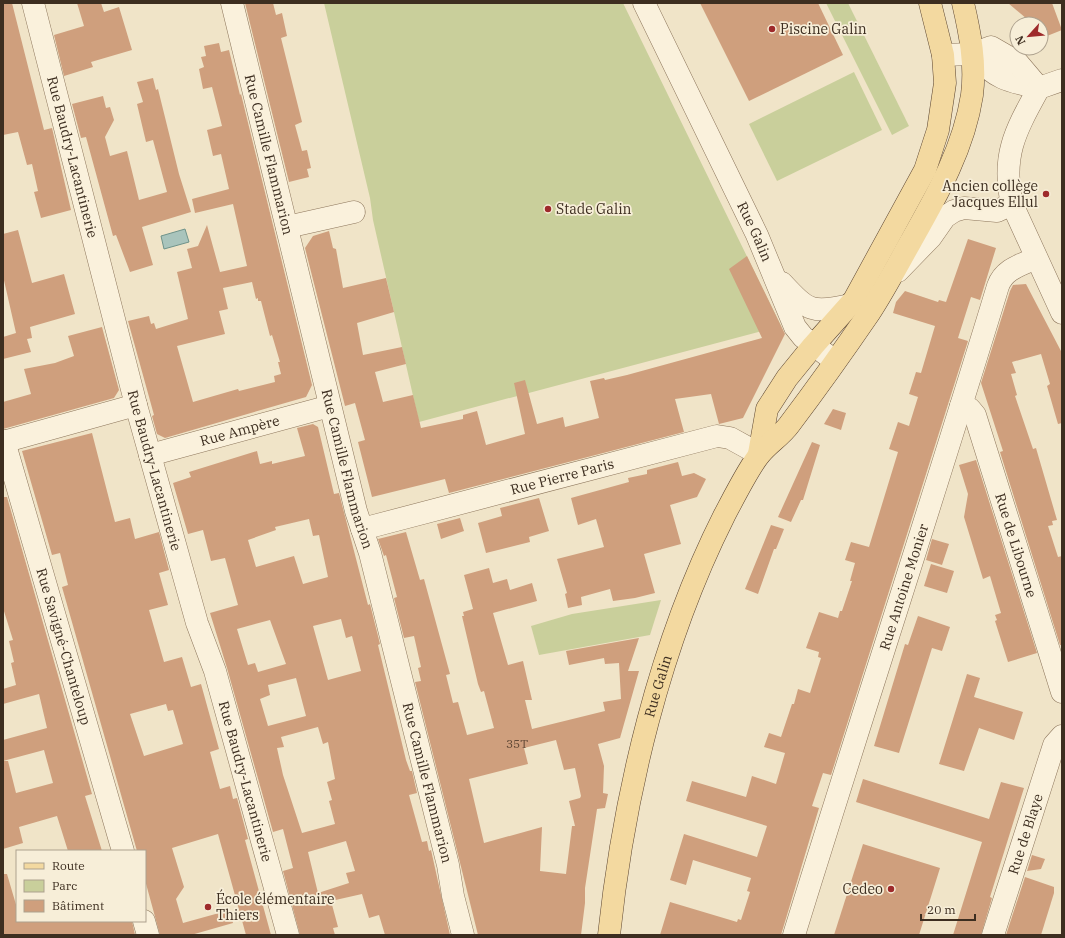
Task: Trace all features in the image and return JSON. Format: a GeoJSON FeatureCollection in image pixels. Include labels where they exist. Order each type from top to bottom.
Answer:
{"type":"FeatureCollection","features":[{"type":"Feature","properties":{"kind":"main road"},"geometry":{"type":"LineString","coordinates":[[813,346],[850,305],[858,293],[925,170],[930,157],[938,130],[945,84],[943,54],[930,3]]}},
{"type":"Feature","properties":{"kind":"main road","name":"Rue Galin"},"geometry":{"type":"LineString","coordinates":[[609,935],[620,852],[641,751],[656,693],[683,611],[699,570],[726,514],[759,454],[787,428],[870,311],[888,282],[932,205],[961,140],[972,93],[972,54],[963,3]]}},
{"type":"Feature","properties":{"kind":"main road","name":"Rue Galin"},"geometry":{"type":"LineString","coordinates":[[759,454],[767,409],[787,378],[813,346]]}},
{"type":"Feature","properties":{"kind":"street","name":"Rue Baudry-Lacantinerie"},"geometry":{"type":"LineString","coordinates":[[33,3],[136,406],[197,623],[215,670],[288,935]]}},
{"type":"Feature","properties":{"kind":"street","name":"Rue Camille Flammarion"},"geometry":{"type":"LineString","coordinates":[[232,3],[356,511],[370,553],[444,850],[463,935]]}},
{"type":"Feature","properties":{"kind":"street","name":"Rue Galin"},"geometry":{"type":"LineString","coordinates":[[644,3],[757,235],[795,326],[803,337],[813,346]]}},
{"type":"Feature","properties":{"kind":"street"},"geometry":{"type":"LineString","coordinates":[[943,54],[972,54],[991,46],[1017,62],[1039,88]]}},
{"type":"Feature","properties":{"kind":"street"},"geometry":{"type":"LineString","coordinates":[[1062,80],[1039,88],[1021,120],[1010,149],[1008,182],[1012,204],[1062,313]]}},
{"type":"Feature","properties":{"kind":"street"},"geometry":{"type":"LineString","coordinates":[[888,282],[931,237],[944,217],[954,211],[964,208],[997,211],[1012,204]]}},
{"type":"Feature","properties":{"kind":"street"},"geometry":{"type":"LineString","coordinates":[[287,227],[354,212]]}},
{"type":"Feature","properties":{"kind":"street","name":"Rue Antoine Monier"},"geometry":{"type":"LineString","coordinates":[[794,935],[1001,277],[1006,272],[1036,258]]}},
{"type":"Feature","properties":{"kind":"street"},"geometry":{"type":"LineString","coordinates":[[773,274],[799,302],[813,310],[834,309],[850,305]]}},
{"type":"Feature","properties":{"kind":"street"},"geometry":{"type":"LineString","coordinates":[[813,346],[835,361]]}},
{"type":"Feature","properties":{"kind":"street"},"geometry":{"type":"LineString","coordinates":[[3,442],[136,406]]}},
{"type":"Feature","properties":{"kind":"street","name":"Rue Ampère"},"geometry":{"type":"LineString","coordinates":[[150,455],[330,406]]}},
{"type":"Feature","properties":{"kind":"street","name":"Rue de Libourne"},"geometry":{"type":"LineString","coordinates":[[961,406],[970,409],[975,415],[1062,692]]}},
{"type":"Feature","properties":{"kind":"street","name":"Rue Pierre Paris"},"geometry":{"type":"LineString","coordinates":[[362,529],[717,436],[730,438],[759,454]]}},
{"type":"Feature","properties":{"kind":"street","name":"Rue Savigné-Chanteloup"},"geometry":{"type":"LineString","coordinates":[[3,442],[124,850]]}},
{"type":"Feature","properties":{"kind":"street","name":"Rue de Blaye"},"geometry":{"type":"LineString","coordinates":[[994,935],[1054,744],[1062,736]]}},
{"type":"Feature","properties":{"kind":"street"},"geometry":{"type":"LineString","coordinates":[[144,922],[148,935]]}},
{"type":"Feature","properties":{"kind":"green space","name":"Stade Galin"},"geometry":{"type":"Polygon","coordinates":[[[324,3],[623,3],[781,326],[419,422],[373,220],[370,198],[324,3]]]}},
{"type":"Feature","properties":{"kind":"green space"},"geometry":{"type":"Polygon","coordinates":[[[826,3],[848,3],[909,126],[892,135],[826,3]]]}},
{"type":"Feature","properties":{"kind":"green space"},"geometry":{"type":"Polygon","coordinates":[[[854,72],[882,130],[777,181],[749,124],[854,72]]]}},
{"type":"Feature","properties":{"kind":"green space"},"geometry":{"type":"Polygon","coordinates":[[[661,600],[650,635],[539,655],[531,626],[572,614],[661,600]]]}},
{"type":"Feature","properties":{"kind":"water"},"geometry":{"type":"Polygon","coordinates":[[[185,229],[189,242],[164,249],[161,236],[185,229]]]}},
{"type":"Feature","properties":{"kind":"building"},"geometry":{"type":"Polygon","coordinates":[[[3,3],[12,3],[44,130],[52,128],[71,210],[41,218],[34,192],[38,191],[32,164],[27,165],[18,132],[3,135],[3,3]]]}},
{"type":"Feature","properties":{"kind":"building"},"geometry":{"type":"Polygon","coordinates":[[[77,3],[101,3],[104,12],[119,7],[132,50],[91,62],[93,67],[64,76],[54,35],[84,26],[77,3]]]}},
{"type":"Feature","properties":{"kind":"building"},"geometry":{"type":"Polygon","coordinates":[[[245,3],[273,3],[276,15],[282,13],[287,36],[281,38],[302,122],[295,125],[302,151],[307,150],[311,168],[307,169],[309,177],[289,182],[245,3]]]}},
{"type":"Feature","properties":{"kind":"building","name":"Piscine Galin"},"geometry":{"type":"Polygon","coordinates":[[[700,3],[818,3],[843,55],[749,101],[700,3]]]}},
{"type":"Feature","properties":{"kind":"building"},"geometry":{"type":"Polygon","coordinates":[[[1008,3],[1052,3],[1062,30],[1049,35],[1049,16],[1023,16],[1008,3]]]}},
{"type":"Feature","properties":{"kind":"building"},"geometry":{"type":"Polygon","coordinates":[[[219,43],[221,52],[229,50],[312,385],[306,397],[165,438],[157,434],[152,416],[154,415],[128,321],[149,316],[151,324],[154,323],[156,329],[188,319],[177,272],[192,268],[187,249],[198,246],[207,225],[220,272],[247,266],[233,204],[195,213],[192,199],[229,189],[221,154],[213,156],[207,130],[222,126],[212,87],[203,89],[199,69],[204,67],[201,57],[206,56],[204,46],[219,43]],[[252,282],[223,288],[228,309],[219,311],[225,334],[177,346],[193,402],[238,389],[239,391],[275,382],[274,376],[281,374],[278,362],[280,362],[272,335],[270,336],[261,301],[258,301],[258,298],[256,299],[252,282]]]}},
{"type":"Feature","properties":{"kind":"building"},"geometry":{"type":"Polygon","coordinates":[[[153,78],[156,90],[158,89],[179,174],[191,212],[142,227],[153,265],[130,272],[116,235],[113,236],[86,137],[81,138],[72,104],[103,96],[106,108],[110,107],[114,120],[105,137],[110,156],[127,151],[139,200],[167,192],[153,140],[146,142],[137,104],[143,102],[137,82],[153,78]]]}},
{"type":"Feature","properties":{"kind":"building"},"geometry":{"type":"Polygon","coordinates":[[[18,230],[32,283],[64,274],[75,314],[30,327],[32,338],[27,339],[31,352],[3,359],[3,337],[16,333],[3,276],[3,234],[18,230]]]}},
{"type":"Feature","properties":{"kind":"building"},"geometry":{"type":"Polygon","coordinates":[[[329,231],[333,248],[336,249],[343,288],[386,278],[394,312],[357,323],[363,355],[402,347],[406,364],[375,372],[383,402],[413,395],[421,428],[463,419],[463,415],[477,411],[486,445],[525,434],[514,383],[525,380],[537,424],[563,417],[565,427],[599,418],[590,381],[604,378],[605,380],[627,375],[762,338],[729,269],[747,256],[785,334],[743,418],[719,424],[711,394],[675,399],[684,432],[449,493],[445,479],[372,497],[358,442],[365,440],[355,403],[345,406],[305,248],[313,236],[329,231]]]}},
{"type":"Feature","properties":{"kind":"building"},"geometry":{"type":"Polygon","coordinates":[[[968,239],[996,248],[980,300],[971,297],[958,338],[968,341],[831,775],[823,773],[812,806],[819,808],[781,935],[660,935],[670,902],[737,922],[738,919],[741,920],[750,892],[747,891],[751,878],[693,860],[686,885],[670,880],[684,834],[757,857],[767,826],[686,801],[692,781],[746,797],[752,776],[776,784],[785,753],[764,747],[769,733],[781,737],[792,704],[794,704],[798,689],[810,693],[821,658],[818,657],[819,652],[806,648],[819,612],[838,618],[840,611],[842,611],[852,581],[850,581],[855,563],[845,560],[851,542],[869,547],[898,452],[889,449],[898,422],[909,426],[918,397],[909,394],[916,372],[921,373],[935,326],[893,313],[896,302],[905,291],[938,302],[939,300],[946,302],[968,239]]]}},
{"type":"Feature","properties":{"kind":"building"},"geometry":{"type":"Polygon","coordinates":[[[1026,284],[1062,353],[1062,423],[1058,424],[1047,386],[1050,384],[1041,354],[1012,362],[1016,373],[1011,374],[1017,395],[1015,396],[1033,449],[1036,448],[1057,520],[1052,521],[1053,525],[1048,526],[1058,557],[1062,556],[1062,645],[1060,645],[1000,452],[1003,451],[981,383],[1010,291],[1013,285],[1026,284]]]}},
{"type":"Feature","properties":{"kind":"building"},"geometry":{"type":"Polygon","coordinates":[[[102,327],[119,390],[114,398],[3,429],[3,402],[31,394],[24,369],[55,363],[74,356],[68,336],[102,327]]]}},
{"type":"Feature","properties":{"kind":"building"},"geometry":{"type":"Polygon","coordinates":[[[833,409],[846,413],[841,430],[824,424],[833,409]]]}},
{"type":"Feature","properties":{"kind":"building"},"geometry":{"type":"Polygon","coordinates":[[[313,424],[318,427],[334,494],[339,493],[368,605],[370,604],[380,644],[378,645],[406,760],[410,771],[412,771],[417,793],[409,795],[422,842],[427,841],[429,851],[431,850],[450,935],[385,935],[379,915],[369,918],[362,894],[331,901],[338,927],[333,928],[335,935],[300,935],[283,871],[293,868],[283,829],[273,832],[210,613],[238,605],[225,558],[211,561],[203,530],[188,534],[173,483],[191,477],[189,472],[257,451],[260,464],[272,461],[272,464],[305,456],[297,428],[313,424]],[[309,519],[275,527],[276,530],[248,540],[256,567],[294,556],[303,584],[328,577],[319,535],[313,536],[309,519]],[[341,619],[313,626],[328,680],[361,671],[352,636],[346,638],[341,619]],[[270,620],[237,629],[248,665],[255,663],[258,672],[286,664],[270,620]],[[296,678],[268,685],[270,695],[260,699],[268,726],[306,716],[296,678]],[[318,727],[281,737],[284,747],[277,748],[283,775],[302,833],[335,824],[329,801],[332,800],[327,782],[335,779],[328,742],[323,744],[318,727]],[[346,841],[308,852],[318,893],[349,883],[346,873],[355,871],[346,841]]]}},
{"type":"Feature","properties":{"kind":"building"},"geometry":{"type":"Polygon","coordinates":[[[92,433],[115,522],[130,518],[135,539],[159,532],[169,570],[159,573],[168,605],[149,610],[164,662],[182,657],[191,687],[201,684],[219,749],[210,752],[220,789],[230,786],[233,799],[237,798],[248,839],[245,840],[271,935],[246,935],[218,834],[172,848],[184,887],[176,899],[183,923],[230,910],[233,923],[191,935],[160,935],[146,884],[146,850],[137,850],[62,587],[68,585],[60,553],[52,555],[22,451],[92,433]],[[166,704],[130,714],[144,756],[183,744],[173,710],[168,711],[166,704]]]}},
{"type":"Feature","properties":{"kind":"building"},"geometry":{"type":"Polygon","coordinates":[[[812,442],[820,445],[803,500],[801,500],[791,522],[778,517],[812,442]]]}},
{"type":"Feature","properties":{"kind":"building"},"geometry":{"type":"Polygon","coordinates":[[[976,460],[1037,653],[1008,662],[995,621],[997,620],[995,615],[1001,613],[990,576],[983,579],[964,517],[968,494],[959,465],[976,460]]]}},
{"type":"Feature","properties":{"kind":"building"},"geometry":{"type":"Polygon","coordinates":[[[678,462],[682,476],[694,473],[706,479],[697,497],[670,505],[681,544],[644,554],[655,593],[613,601],[610,589],[581,597],[582,605],[568,608],[565,594],[567,593],[557,559],[604,547],[596,519],[578,525],[571,498],[629,482],[628,478],[647,474],[647,470],[678,462]]]}},
{"type":"Feature","properties":{"kind":"building"},"geometry":{"type":"Polygon","coordinates":[[[3,497],[7,497],[92,794],[85,796],[102,850],[68,850],[57,816],[19,827],[23,843],[3,849],[3,761],[3,740],[47,728],[39,694],[3,704],[3,689],[16,685],[11,663],[14,662],[9,641],[13,640],[3,608],[3,497]],[[44,750],[3,761],[8,761],[16,793],[53,783],[44,750]]]}},
{"type":"Feature","properties":{"kind":"building"},"geometry":{"type":"Polygon","coordinates":[[[539,498],[549,531],[529,537],[530,542],[486,553],[478,523],[502,516],[500,508],[539,498]]]}},
{"type":"Feature","properties":{"kind":"building"},"geometry":{"type":"Polygon","coordinates":[[[460,518],[464,531],[441,539],[437,524],[460,518]]]}},
{"type":"Feature","properties":{"kind":"building"},"geometry":{"type":"Polygon","coordinates":[[[771,525],[784,529],[776,549],[774,549],[758,594],[745,589],[771,525]]]}},
{"type":"Feature","properties":{"kind":"building"},"geometry":{"type":"Polygon","coordinates":[[[406,532],[420,580],[424,579],[450,674],[446,675],[453,703],[458,702],[467,735],[494,728],[484,691],[481,692],[478,684],[462,616],[464,616],[463,612],[473,609],[464,575],[489,568],[493,583],[507,579],[510,590],[532,583],[537,601],[493,613],[508,665],[523,661],[532,700],[525,700],[532,729],[605,711],[603,702],[621,699],[619,663],[605,664],[604,658],[569,665],[566,651],[639,638],[628,671],[639,671],[620,738],[598,744],[604,766],[603,793],[608,794],[605,808],[597,809],[585,888],[585,903],[581,935],[478,935],[415,682],[421,681],[418,668],[421,667],[414,636],[404,638],[394,598],[397,597],[386,555],[384,556],[378,539],[406,532]],[[556,740],[524,748],[528,764],[469,779],[484,843],[542,827],[540,871],[566,874],[572,826],[575,826],[569,801],[580,798],[581,796],[575,768],[564,770],[556,740]]]}},
{"type":"Feature","properties":{"kind":"building"},"geometry":{"type":"Polygon","coordinates":[[[932,539],[949,544],[942,565],[926,560],[932,539]]]}},
{"type":"Feature","properties":{"kind":"building"},"geometry":{"type":"Polygon","coordinates":[[[931,564],[954,571],[947,593],[924,586],[931,564]]]}},
{"type":"Feature","properties":{"kind":"building"},"geometry":{"type":"Polygon","coordinates":[[[918,616],[950,627],[942,651],[932,648],[899,753],[874,746],[905,644],[908,645],[918,616]]]}},
{"type":"Feature","properties":{"kind":"building"},"geometry":{"type":"Polygon","coordinates":[[[967,674],[980,678],[974,697],[1023,712],[1014,740],[979,728],[964,771],[939,764],[967,674]]]}},
{"type":"Feature","properties":{"kind":"building"},"geometry":{"type":"Polygon","coordinates":[[[863,779],[989,819],[1001,782],[1024,788],[990,897],[992,898],[981,935],[953,935],[982,842],[856,802],[863,779]]]}},
{"type":"Feature","properties":{"kind":"building","name":"Cedeo"},"geometry":{"type":"Polygon","coordinates":[[[863,844],[940,868],[919,935],[834,935],[863,844]]]}},
{"type":"Feature","properties":{"kind":"building"},"geometry":{"type":"Polygon","coordinates":[[[1032,855],[1045,859],[1041,869],[1027,871],[1032,855]]]}},
{"type":"Feature","properties":{"kind":"building"},"geometry":{"type":"Polygon","coordinates":[[[3,874],[7,874],[16,905],[16,922],[132,922],[135,935],[3,935],[3,874]]]}},
{"type":"Feature","properties":{"kind":"building"},"geometry":{"type":"Polygon","coordinates":[[[1025,877],[1054,887],[1054,893],[1041,935],[1006,935],[1025,877]]]}},
{"type":"Feature","properties":{"kind":"place","name":"Piscine Galin"},"geometry":{"type":"Point","coordinates":[772,29]}},
{"type":"Feature","properties":{"kind":"place","name":"Ancien collège Jacques Ellul"},"geometry":{"type":"Point","coordinates":[1046,194]}},
{"type":"Feature","properties":{"kind":"place","name":"Stade Galin"},"geometry":{"type":"Point","coordinates":[548,209]}},
{"type":"Feature","properties":{"kind":"place","name":"Cedeo"},"geometry":{"type":"Point","coordinates":[891,889]}},
{"type":"Feature","properties":{"kind":"place","name":"École élémentaire Thiers"},"geometry":{"type":"Point","coordinates":[208,907]}}]}
